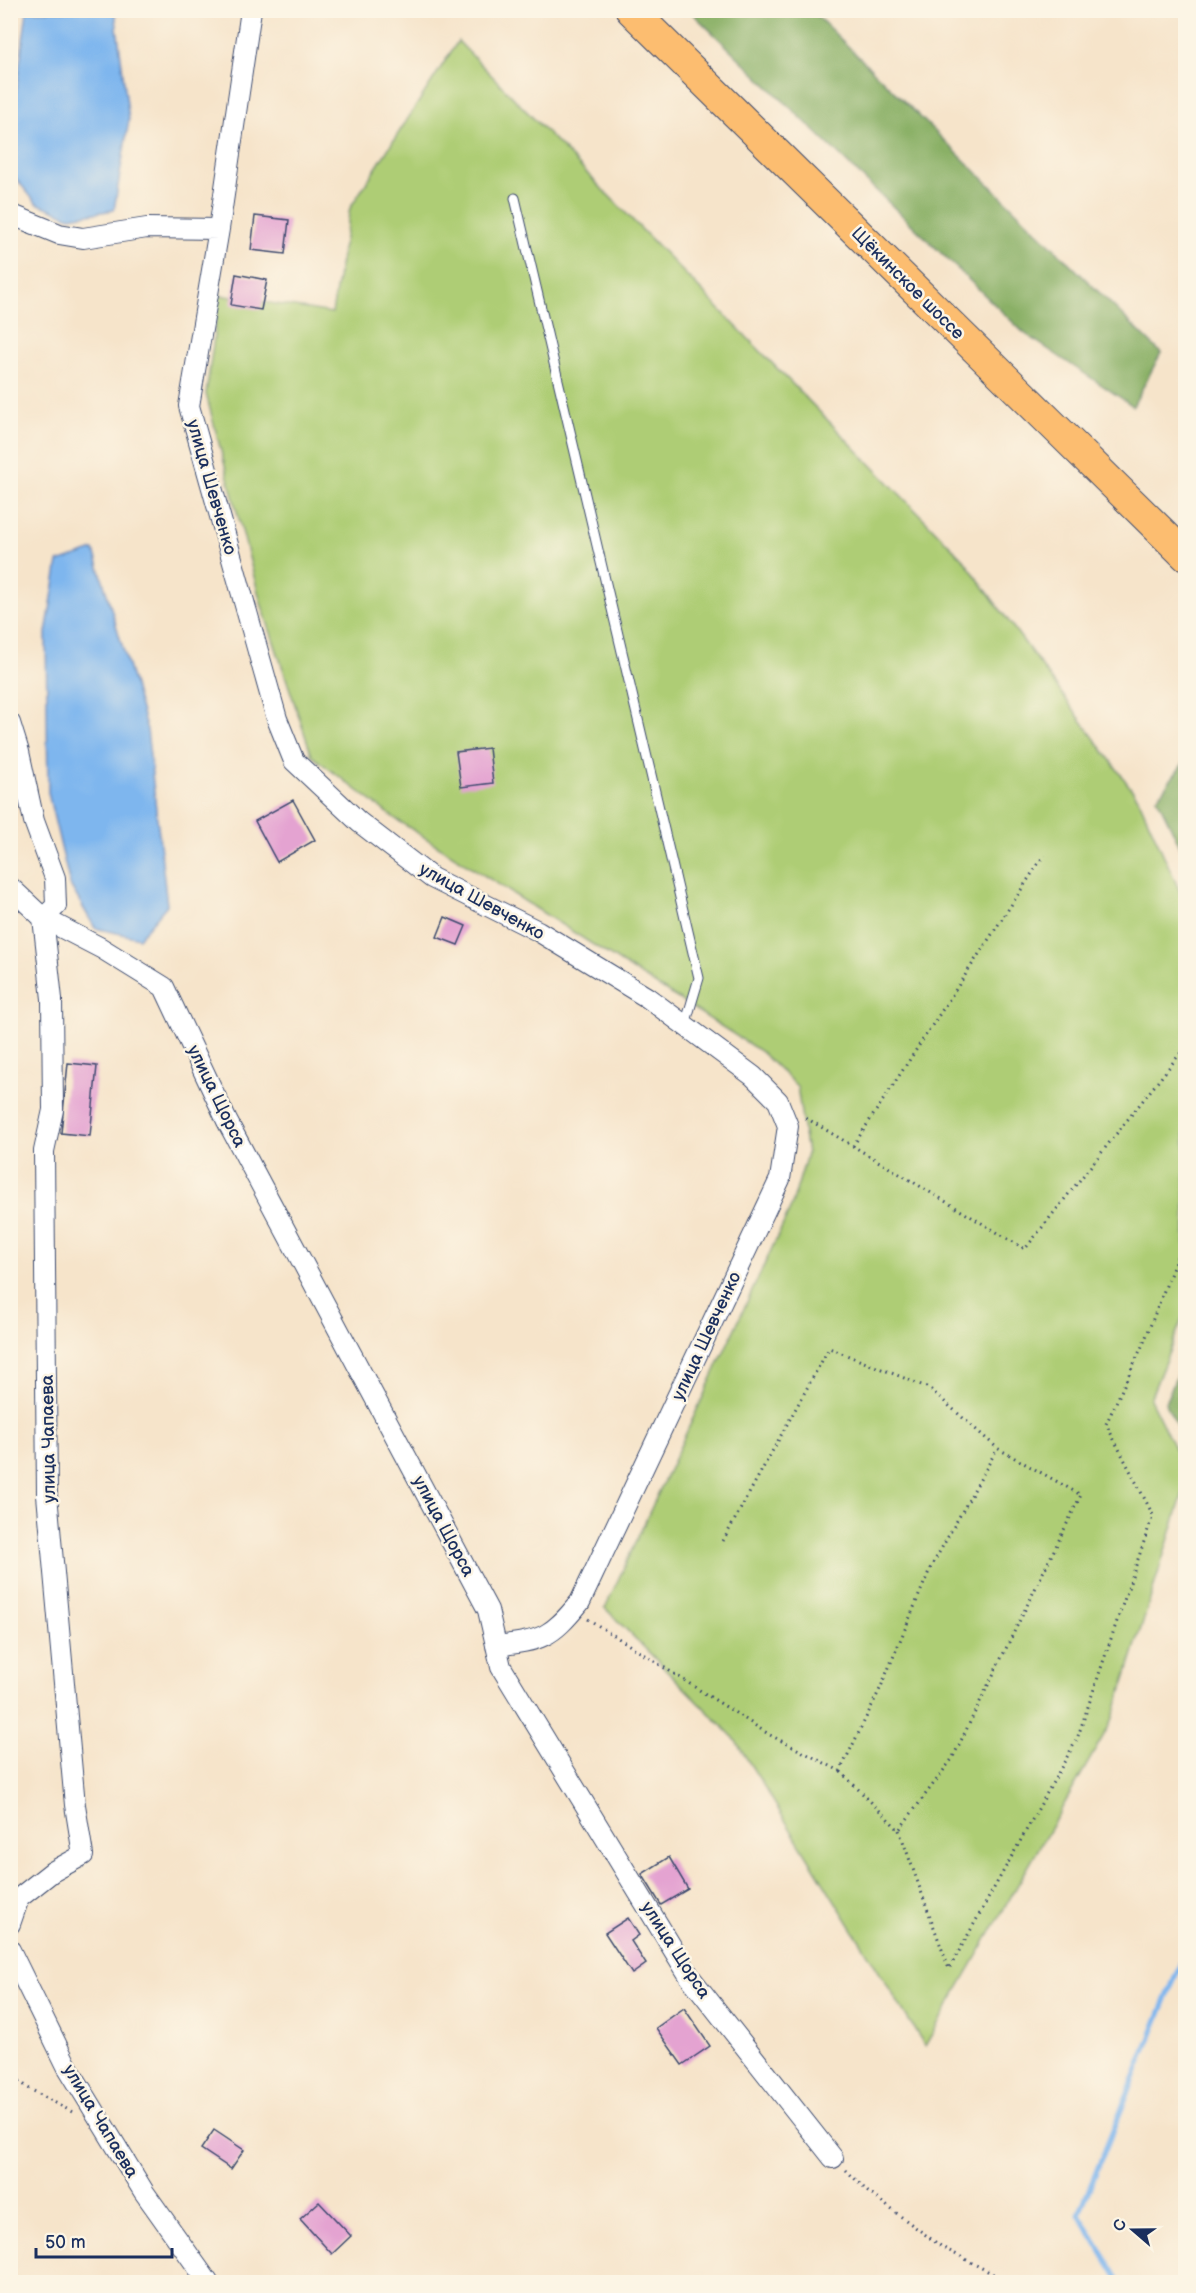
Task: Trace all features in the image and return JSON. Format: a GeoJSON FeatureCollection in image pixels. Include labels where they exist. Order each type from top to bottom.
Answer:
{"type":"FeatureCollection","features":[{"type":"Feature","properties":{"kind":"main road","name":"Щёкинское шоссе"},"geometry":{"type":"LineString","coordinates":[[631,10],[1185,556]]}},
{"type":"Feature","properties":{"kind":"street","name":"улица Шевченко"},"geometry":{"type":"LineString","coordinates":[[251,10],[219,229],[189,406],[277,719],[294,761],[359,822],[432,878],[538,931],[648,998],[685,1025],[753,1076],[778,1101],[788,1126],[780,1179],[580,1602],[561,1626],[535,1641],[496,1646]]}},
{"type":"Feature","properties":{"kind":"street"},"geometry":{"type":"LineString","coordinates":[[10,214],[59,234],[83,238],[147,228],[219,229]]}},
{"type":"Feature","properties":{"kind":"street"},"geometry":{"type":"LineString","coordinates":[[10,723],[19,752],[34,821],[55,878],[56,906],[43,918]]}},
{"type":"Feature","properties":{"kind":"street","name":"улица Щорса"},"geometry":{"type":"LineString","coordinates":[[10,887],[43,918],[100,948],[164,987],[227,1121],[488,1610],[501,1667],[690,1977],[833,2158]]}},
{"type":"Feature","properties":{"kind":"street","name":"улица Чапаева"},"geometry":{"type":"LineString","coordinates":[[10,1924],[19,1898],[52,1872],[83,1855],[75,1805],[47,1495],[44,1151],[53,1110],[52,999],[43,918]]}},
{"type":"Feature","properties":{"kind":"street","name":"улица Чапаева"},"geometry":{"type":"LineString","coordinates":[[10,1950],[55,2045],[144,2192],[208,2283]]}},
{"type":"Feature","properties":{"kind":"lane"},"geometry":{"type":"LineString","coordinates":[[515,198],[699,978],[685,1025]]}},
{"type":"Feature","properties":{"kind":"path"},"geometry":{"type":"LineString","coordinates":[[854,1146],[1044,855]]}},
{"type":"Feature","properties":{"kind":"path"},"geometry":{"type":"LineString","coordinates":[[778,1101],[1025,1249],[1185,1047]]}},
{"type":"Feature","properties":{"kind":"path"},"geometry":{"type":"LineString","coordinates":[[574,1610],[770,1735],[840,1771],[899,1830],[949,1969],[1077,1739],[1153,1515],[1106,1424],[1144,1342],[1185,1234]]}},
{"type":"Feature","properties":{"kind":"path"},"geometry":{"type":"LineString","coordinates":[[723,1540],[829,1348],[929,1388],[997,1448],[1081,1495],[952,1759],[899,1830]]}},
{"type":"Feature","properties":{"kind":"path"},"geometry":{"type":"LineString","coordinates":[[840,1771],[880,1689],[930,1569],[997,1448]]}},
{"type":"Feature","properties":{"kind":"path"},"geometry":{"type":"LineString","coordinates":[[10,2073],[28,2088],[107,2131]]}},
{"type":"Feature","properties":{"kind":"path"},"geometry":{"type":"LineString","coordinates":[[833,2158],[868,2192],[942,2247],[995,2275],[1022,2283]]}},
{"type":"Feature","properties":{"kind":"green space"},"geometry":{"type":"Polygon","coordinates":[[[690,11],[812,11],[1161,353],[1133,406],[1024,333],[690,11]]]}},
{"type":"Feature","properties":{"kind":"green space"},"geometry":{"type":"Polygon","coordinates":[[[458,41],[964,560],[1138,798],[1185,903],[1185,1312],[1150,1399],[1185,1470],[1185,1487],[1112,1721],[925,2046],[734,1738],[605,1608],[792,1205],[807,1154],[797,1086],[760,1051],[394,818],[312,756],[261,603],[206,394],[220,295],[332,313],[350,208],[458,41]]]}},
{"type":"Feature","properties":{"kind":"green space"},"geometry":{"type":"Polygon","coordinates":[[[1185,761],[1185,856],[1157,798],[1185,761]]]}},
{"type":"Feature","properties":{"kind":"green space"},"geometry":{"type":"Polygon","coordinates":[[[1185,1356],[1185,1440],[1165,1403],[1185,1356]]]}},
{"type":"Feature","properties":{"kind":"water"},"geometry":{"type":"Polygon","coordinates":[[[27,11],[115,11],[129,120],[114,210],[70,217],[36,203],[13,175],[13,115],[27,11]]]}},
{"type":"Feature","properties":{"kind":"water"},"geometry":{"type":"Polygon","coordinates":[[[94,550],[147,730],[167,905],[139,938],[95,928],[70,885],[48,793],[46,633],[58,562],[94,550]]]}},
{"type":"Feature","properties":{"kind":"building"},"geometry":{"type":"Polygon","coordinates":[[[255,216],[289,220],[285,254],[251,250],[255,216]]]}},
{"type":"Feature","properties":{"kind":"building"},"geometry":{"type":"Polygon","coordinates":[[[236,274],[267,280],[261,310],[231,305],[236,274]]]}},
{"type":"Feature","properties":{"kind":"building"},"geometry":{"type":"Polygon","coordinates":[[[489,748],[493,783],[461,787],[456,752],[489,748]]]}},
{"type":"Feature","properties":{"kind":"building"},"geometry":{"type":"Polygon","coordinates":[[[293,800],[315,840],[277,862],[255,821],[293,800]]]}},
{"type":"Feature","properties":{"kind":"building"},"geometry":{"type":"Polygon","coordinates":[[[445,917],[466,926],[458,945],[437,937],[445,917]]]}},
{"type":"Feature","properties":{"kind":"building"},"geometry":{"type":"Polygon","coordinates":[[[68,1063],[97,1066],[90,1136],[61,1133],[68,1063]]]}},
{"type":"Feature","properties":{"kind":"building"},"geometry":{"type":"Polygon","coordinates":[[[669,1857],[688,1889],[661,1905],[642,1874],[669,1857]]]}},
{"type":"Feature","properties":{"kind":"building"},"geometry":{"type":"Polygon","coordinates":[[[628,1918],[639,1935],[631,1941],[646,1964],[632,1974],[605,1933],[628,1918]]]}},
{"type":"Feature","properties":{"kind":"building"},"geometry":{"type":"Polygon","coordinates":[[[684,2008],[710,2046],[682,2065],[656,2028],[684,2008]]]}},
{"type":"Feature","properties":{"kind":"building"},"geometry":{"type":"Polygon","coordinates":[[[214,2130],[244,2150],[231,2169],[201,2149],[214,2130]]]}},
{"type":"Feature","properties":{"kind":"building"},"geometry":{"type":"Polygon","coordinates":[[[319,2202],[351,2236],[332,2254],[300,2219],[319,2202]]]}},
{"type":"Feature","properties":{"kind":"waterway"},"geometry":{"type":"LineString","coordinates":[[1120,2282],[1079,2214],[1186,1950]]}}]}
